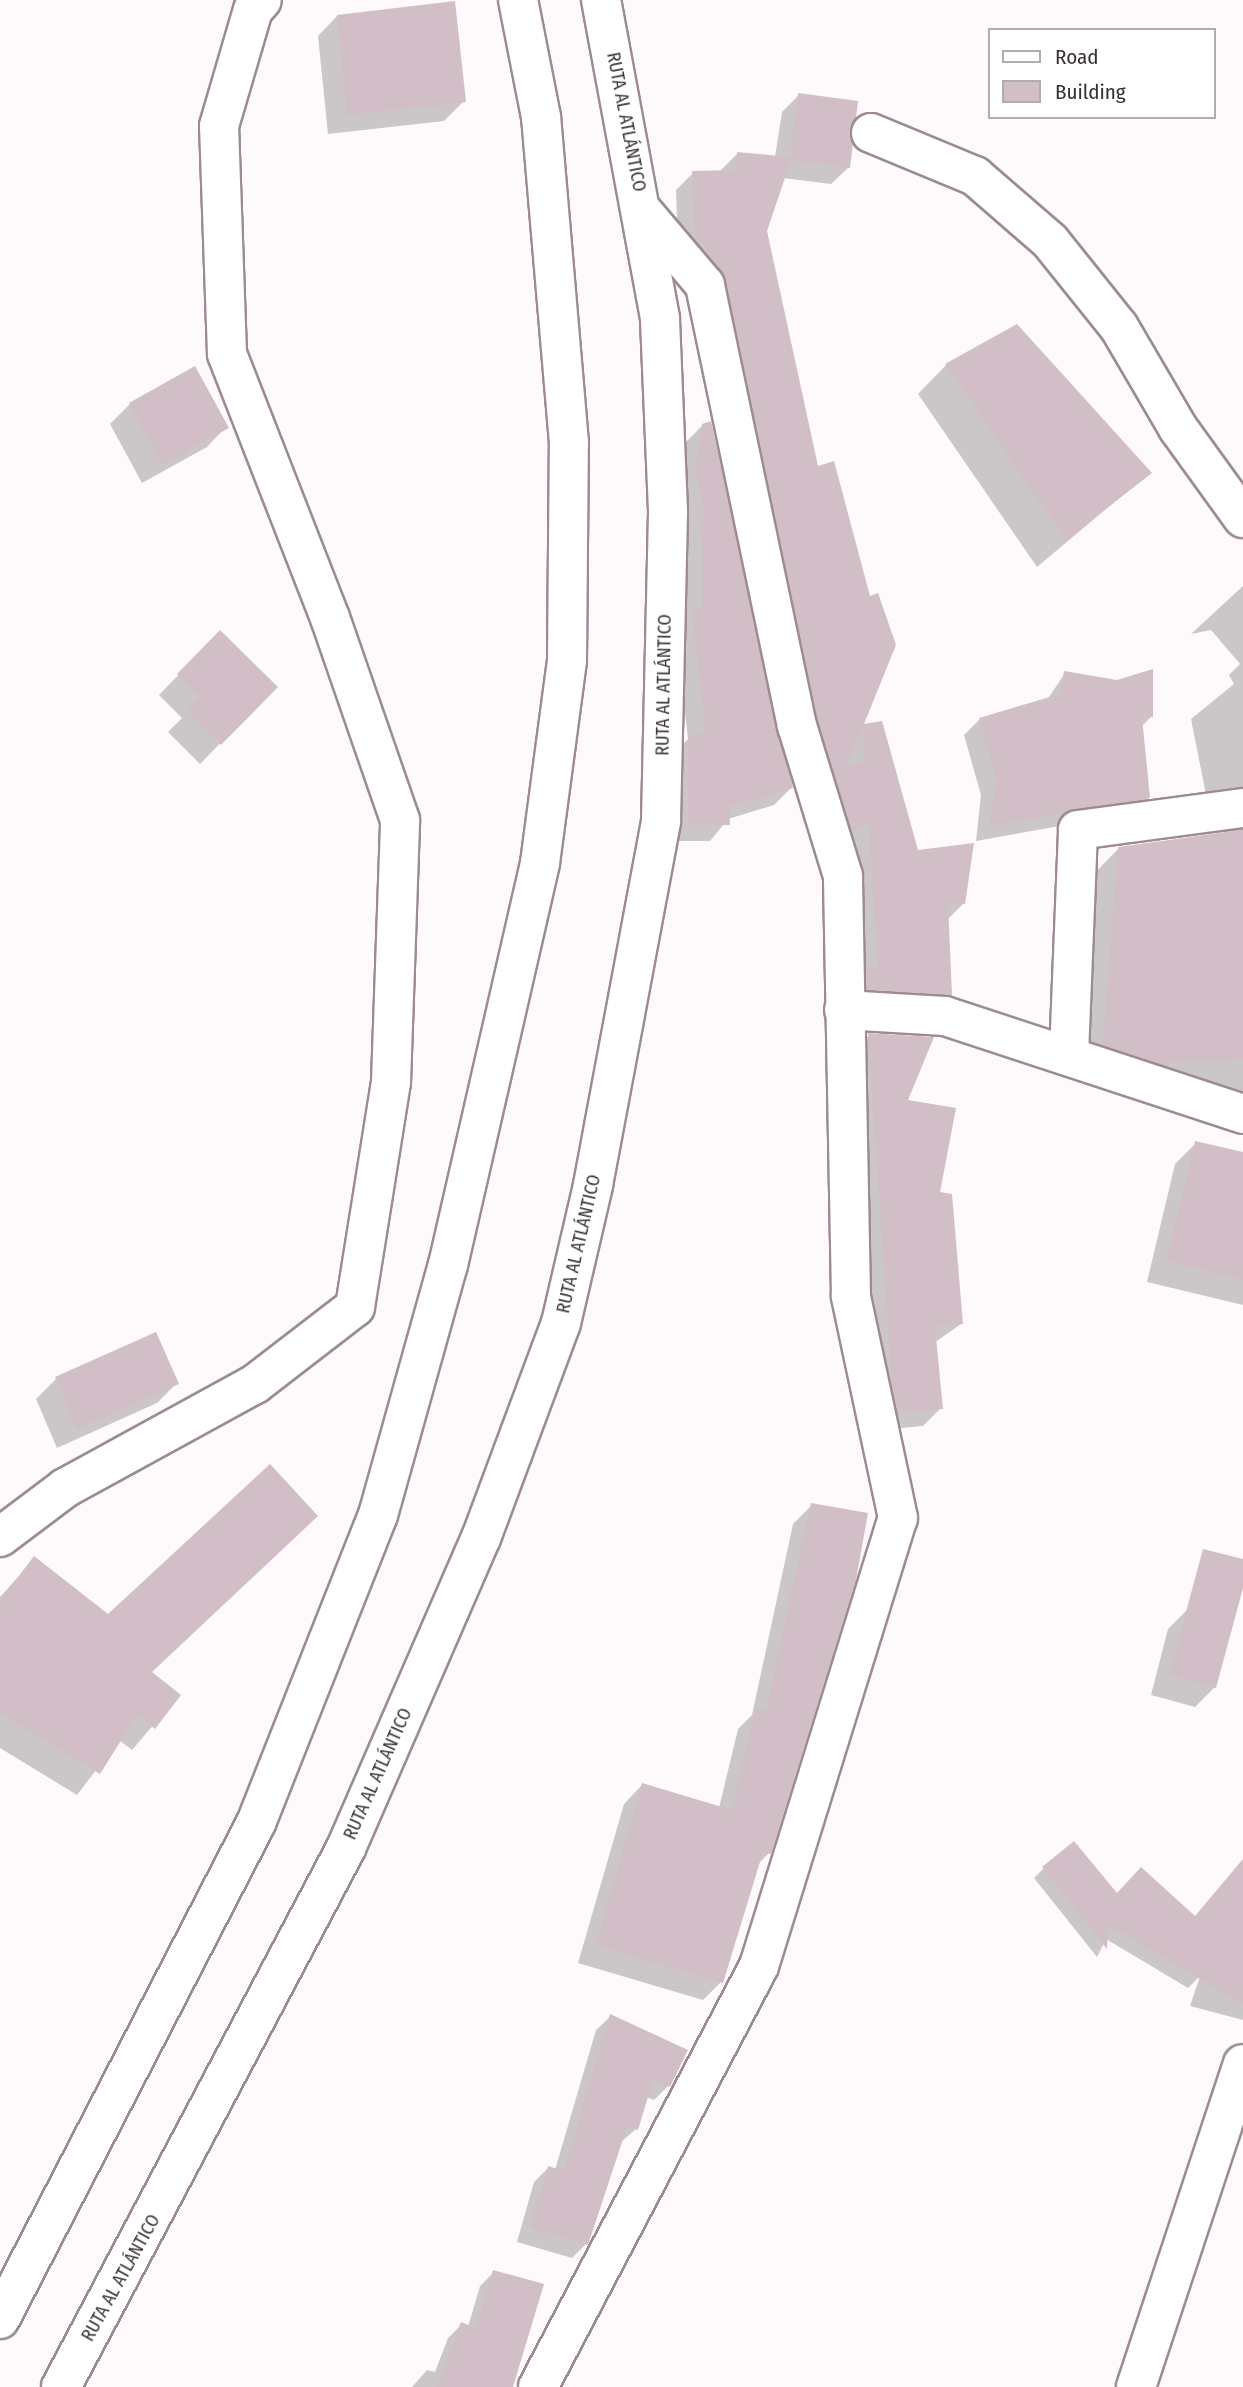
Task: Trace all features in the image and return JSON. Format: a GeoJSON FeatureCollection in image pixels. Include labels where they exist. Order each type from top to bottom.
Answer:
{"type":"FeatureCollection","features":[{"type":"Feature","properties":{"kind":"main road"},"geometry":{"type":"LineString","coordinates":[[0,1537],[65,1488],[255,1384],[355,1307],[391,1082],[400,820],[330,618],[227,354],[219,126],[253,10],[262,0]]}},
{"type":"Feature","properties":{"kind":"main road"},"geometry":{"type":"LineString","coordinates":[[0,2319],[256,1824],[378,1515],[448,1265],[537,876],[566,660],[569,443],[541,117],[518,0]]}},
{"type":"Feature","properties":{"kind":"main road","name":"RUTA AL ATLÁNTICO"},"geometry":{"type":"LineString","coordinates":[[61,2387],[346,1848],[481,1538],[561,1323],[661,821],[668,511],[660,318],[644,213],[601,0]]}},
{"type":"Feature","properties":{"kind":"main road"},"geometry":{"type":"LineString","coordinates":[[871,133],[975,176],[1050,241],[1119,327],[1178,428],[1243,518]]}},
{"type":"Feature","properties":{"kind":"main road"},"geometry":{"type":"LineString","coordinates":[[538,2387],[759,1966],[898,1518],[851,1296],[843,876],[797,726],[705,285],[644,213]]}},
{"type":"Feature","properties":{"kind":"main road"},"geometry":{"type":"LineString","coordinates":[[1069,1055],[1078,830],[1243,808]]}},
{"type":"Feature","properties":{"kind":"main road"},"geometry":{"type":"LineString","coordinates":[[844,1010],[945,1016],[1243,1114]]}},
{"type":"Feature","properties":{"kind":"main road"},"geometry":{"type":"LineString","coordinates":[[1136,2387],[1243,2064]]}},
{"type":"Feature","properties":{"kind":"building"},"geometry":{"type":"Polygon","coordinates":[[[455,1],[466,102],[347,115],[337,15],[455,1]]]}},
{"type":"Feature","properties":{"kind":"building"},"geometry":{"type":"Polygon","coordinates":[[[798,93],[858,101],[850,168],[791,160],[767,231],[818,466],[834,461],[870,596],[878,593],[896,645],[864,724],[882,721],[918,850],[974,843],[965,904],[948,905],[952,995],[867,989],[867,970],[878,969],[869,825],[852,830],[818,721],[726,281],[695,233],[692,171],[736,170],[737,152],[790,157],[798,93]],[[863,726],[846,766],[865,761],[863,726]]]}},
{"type":"Feature","properties":{"kind":"building"},"geometry":{"type":"Polygon","coordinates":[[[1017,324],[1152,473],[1066,540],[945,364],[1017,324]]]}},
{"type":"Feature","properties":{"kind":"building"},"geometry":{"type":"Polygon","coordinates":[[[195,366],[229,428],[162,464],[129,403],[195,366]]]}},
{"type":"Feature","properties":{"kind":"building"},"geometry":{"type":"Polygon","coordinates":[[[711,421],[793,788],[729,807],[730,825],[688,825],[688,737],[706,732],[692,612],[702,609],[703,501],[695,471],[702,424],[711,421]]]}},
{"type":"Feature","properties":{"kind":"building"},"geometry":{"type":"Polygon","coordinates":[[[220,630],[278,687],[221,745],[187,711],[200,697],[177,674],[220,630]]]}},
{"type":"Feature","properties":{"kind":"building"},"geometry":{"type":"Polygon","coordinates":[[[1153,669],[1153,717],[1142,717],[1150,798],[990,826],[996,779],[979,718],[1060,694],[1064,671],[1117,680],[1153,669]]]}},
{"type":"Feature","properties":{"kind":"building"},"geometry":{"type":"Polygon","coordinates":[[[1243,830],[1243,1060],[1158,1063],[1103,1045],[1118,847],[1243,830]]]}},
{"type":"Feature","properties":{"kind":"building"},"geometry":{"type":"Polygon","coordinates":[[[868,1033],[934,1037],[908,1100],[956,1108],[940,1192],[952,1194],[963,1324],[935,1327],[943,1409],[898,1413],[892,1384],[868,1033]]]}},
{"type":"Feature","properties":{"kind":"building"},"geometry":{"type":"Polygon","coordinates":[[[1195,1141],[1243,1152],[1243,1279],[1167,1261],[1195,1141]]]}},
{"type":"Feature","properties":{"kind":"building"},"geometry":{"type":"Polygon","coordinates":[[[156,1332],[179,1384],[77,1429],[55,1377],[156,1332]]]}},
{"type":"Feature","properties":{"kind":"building"},"geometry":{"type":"Polygon","coordinates":[[[270,1464],[318,1516],[152,1672],[181,1695],[155,1729],[137,1715],[100,1774],[0,1713],[0,1601],[34,1556],[108,1614],[270,1464]]]}},
{"type":"Feature","properties":{"kind":"building"},"geometry":{"type":"Polygon","coordinates":[[[811,1503],[868,1513],[856,1580],[771,1854],[763,1852],[723,1983],[596,1945],[642,1783],[732,1810],[756,1708],[766,1711],[811,1503]]]}},
{"type":"Feature","properties":{"kind":"building"},"geometry":{"type":"Polygon","coordinates":[[[1203,1549],[1243,1559],[1243,1588],[1216,1688],[1169,1675],[1203,1549]]]}},
{"type":"Feature","properties":{"kind":"building"},"geometry":{"type":"Polygon","coordinates":[[[1074,1841],[1117,1893],[1141,1867],[1195,1916],[1243,1859],[1243,2004],[1108,1925],[1107,1949],[1042,1867],[1074,1841]]]}},
{"type":"Feature","properties":{"kind":"building"},"geometry":{"type":"Polygon","coordinates":[[[610,2014],[688,2050],[670,2087],[653,2080],[638,2130],[627,2127],[588,2245],[530,2228],[548,2166],[564,2171],[610,2014]]]}},
{"type":"Feature","properties":{"kind":"building"},"geometry":{"type":"Polygon","coordinates":[[[493,2270],[544,2284],[513,2387],[437,2387],[461,2322],[476,2328],[493,2270]]]}}]}
